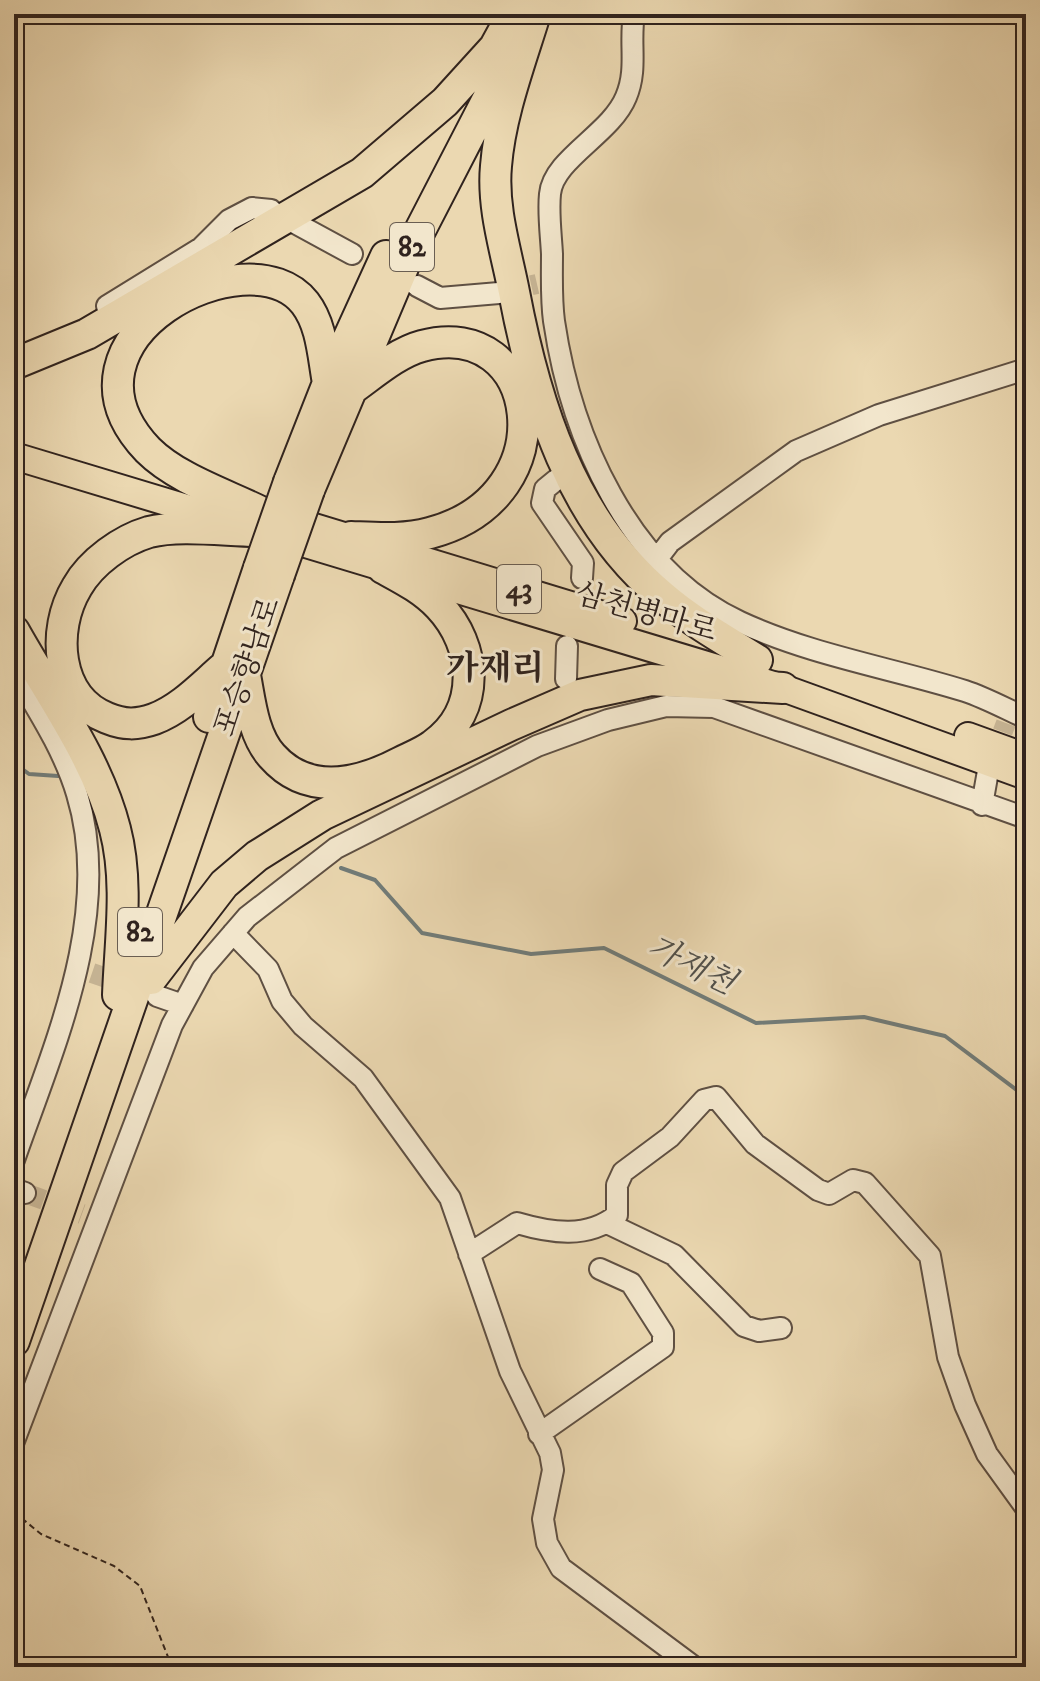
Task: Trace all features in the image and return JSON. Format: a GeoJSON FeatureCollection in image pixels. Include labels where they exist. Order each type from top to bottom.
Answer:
{"type":"FeatureCollection","features":[{"type":"Feature","properties":{"kind":"highway","name":"포승향남로"},"geometry":{"type":"LineString","coordinates":[[14,1341],[136,998],[235,670],[299,486],[395,235],[513,14]]}},
{"type":"Feature","properties":{"kind":"highway","name":"포승향남로"},"geometry":{"type":"LineString","coordinates":[[339,387],[534,14]]}},
{"type":"Feature","properties":{"kind":"highway"},"geometry":{"type":"LineString","coordinates":[[534,14],[510,93],[496,165],[496,197],[519,318],[543,412],[572,481],[598,527],[628,562],[661,595],[757,660]]}},
{"type":"Feature","properties":{"kind":"highway"},"geometry":{"type":"LineString","coordinates":[[14,364],[87,334],[362,173],[445,102],[495,47]]}},
{"type":"Feature","properties":{"kind":"highway"},"geometry":{"type":"LineString","coordinates":[[260,521],[151,452],[130,429],[118,388],[127,344],[153,316],[207,287],[230,279],[270,280],[304,301],[339,387],[421,347],[445,343],[466,345],[488,354],[505,370],[516,387],[525,431],[521,453],[511,475],[487,505],[473,516],[430,533],[399,539],[351,537]]}},
{"type":"Feature","properties":{"kind":"highway"},"geometry":{"type":"LineString","coordinates":[[260,521],[151,532],[119,545],[93,566],[77,586],[65,615],[62,663],[80,702],[97,714],[125,725],[153,719],[174,709],[235,670],[254,722],[271,756],[300,777],[321,783],[358,781],[433,746],[461,714],[468,698],[469,666],[462,644],[439,605],[412,583],[383,568]]}},
{"type":"Feature","properties":{"kind":"highway"},"geometry":{"type":"LineString","coordinates":[[14,631],[87,760],[115,828],[136,998]]}},
{"type":"Feature","properties":{"kind":"highway"},"geometry":{"type":"LineString","coordinates":[[136,998],[224,884],[257,856],[322,815],[580,695],[651,680],[783,688]]}},
{"type":"Feature","properties":{"kind":"highway","name":"포승향남로"},"geometry":{"type":"LineString","coordinates":[[14,1295],[136,998]]}},
{"type":"Feature","properties":{"kind":"main road","name":"삼천병마로"},"geometry":{"type":"LineString","coordinates":[[14,437],[260,521],[383,568],[783,688],[1026,776]]}},
{"type":"Feature","properties":{"kind":"main road","name":"삼천병마로"},"geometry":{"type":"LineString","coordinates":[[14,456],[260,521],[351,537],[757,660],[1026,757]]}},
{"type":"Feature","properties":{"kind":"street"},"geometry":{"type":"LineString","coordinates":[[634,14],[630,35],[635,68],[626,99],[598,137],[564,163],[550,191],[544,282],[572,406],[589,454],[625,518],[657,559],[692,593],[739,622],[792,642],[969,692],[1014,717]]}},
{"type":"Feature","properties":{"kind":"street"},"geometry":{"type":"LineString","coordinates":[[14,350],[72,328],[201,248],[229,220],[252,208],[271,210]]}},
{"type":"Feature","properties":{"kind":"street"},"geometry":{"type":"LineString","coordinates":[[295,223],[352,254]]}},
{"type":"Feature","properties":{"kind":"street"},"geometry":{"type":"LineString","coordinates":[[417,286],[440,298],[499,293]]}},
{"type":"Feature","properties":{"kind":"street"},"geometry":{"type":"LineString","coordinates":[[657,559],[670,542],[796,451],[879,415],[1026,369]]}},
{"type":"Feature","properties":{"kind":"street"},"geometry":{"type":"LineString","coordinates":[[556,480],[545,489],[542,503],[583,563],[582,578]]}},
{"type":"Feature","properties":{"kind":"street"},"geometry":{"type":"LineString","coordinates":[[566,679],[567,646]]}},
{"type":"Feature","properties":{"kind":"street"},"geometry":{"type":"LineString","coordinates":[[14,670],[55,739],[78,796],[86,854],[85,970],[73,991],[14,1160]]}},
{"type":"Feature","properties":{"kind":"street"},"geometry":{"type":"LineString","coordinates":[[14,1441],[90,1217],[172,1025],[203,968],[247,917],[336,848],[537,746],[575,722],[666,706],[714,707],[779,727],[982,805],[1026,818]]}},
{"type":"Feature","properties":{"kind":"street"},"geometry":{"type":"LineString","coordinates":[[982,805],[988,771]]}},
{"type":"Feature","properties":{"kind":"street"},"geometry":{"type":"LineString","coordinates":[[233,933],[268,969],[282,1001],[303,1026],[363,1078],[450,1198],[510,1371],[550,1453],[553,1470],[543,1519],[547,1543],[561,1568],[694,1667]]}},
{"type":"Feature","properties":{"kind":"street"},"geometry":{"type":"LineString","coordinates":[[136,998],[183,1005]]}},
{"type":"Feature","properties":{"kind":"street"},"geometry":{"type":"LineString","coordinates":[[469,1254],[517,1223],[561,1233],[584,1231],[607,1223],[617,1215],[617,1185],[623,1172],[670,1137],[704,1100],[716,1097],[755,1144],[818,1190],[829,1194],[853,1180],[865,1183],[930,1256],[948,1357],[965,1405],[987,1454],[1026,1508]]}},
{"type":"Feature","properties":{"kind":"street"},"geometry":{"type":"LineString","coordinates":[[607,1223],[674,1255],[744,1326],[759,1331],[781,1328]]}},
{"type":"Feature","properties":{"kind":"street"},"geometry":{"type":"LineString","coordinates":[[539,1434],[663,1347],[663,1333],[631,1283],[600,1269]]}},
{"type":"Feature","properties":{"kind":"path"},"geometry":{"type":"LineString","coordinates":[[14,1512],[41,1534],[114,1566],[140,1586],[172,1667]]}},
{"type":"Feature","properties":{"kind":"waterway","name":"가재천"},"geometry":{"type":"LineString","coordinates":[[14,763],[29,774],[58,776]]}},
{"type":"Feature","properties":{"kind":"waterway","name":"가재천"},"geometry":{"type":"LineString","coordinates":[[341,868],[375,880],[422,933],[531,954],[604,948],[756,1023],[864,1017],[945,1036],[1026,1097]]}},
{"type":"Feature","properties":{"kind":"tunnel"},"geometry":{"type":"LineString","coordinates":[[502,292],[537,284]]}},
{"type":"Feature","properties":{"kind":"tunnel"},"geometry":{"type":"LineString","coordinates":[[992,760],[1006,723]]}},
{"type":"Feature","properties":{"kind":"tunnel"},"geometry":{"type":"LineString","coordinates":[[92,973],[130,986]]}},
{"type":"Feature","properties":{"kind":"tunnel"},"geometry":{"type":"LineString","coordinates":[[25,1193],[82,1214]]}},
{"type":"Feature","properties":{"kind":"district","name":"가재리"},"geometry":{"type":"Point","coordinates":[495,669]}}]}
